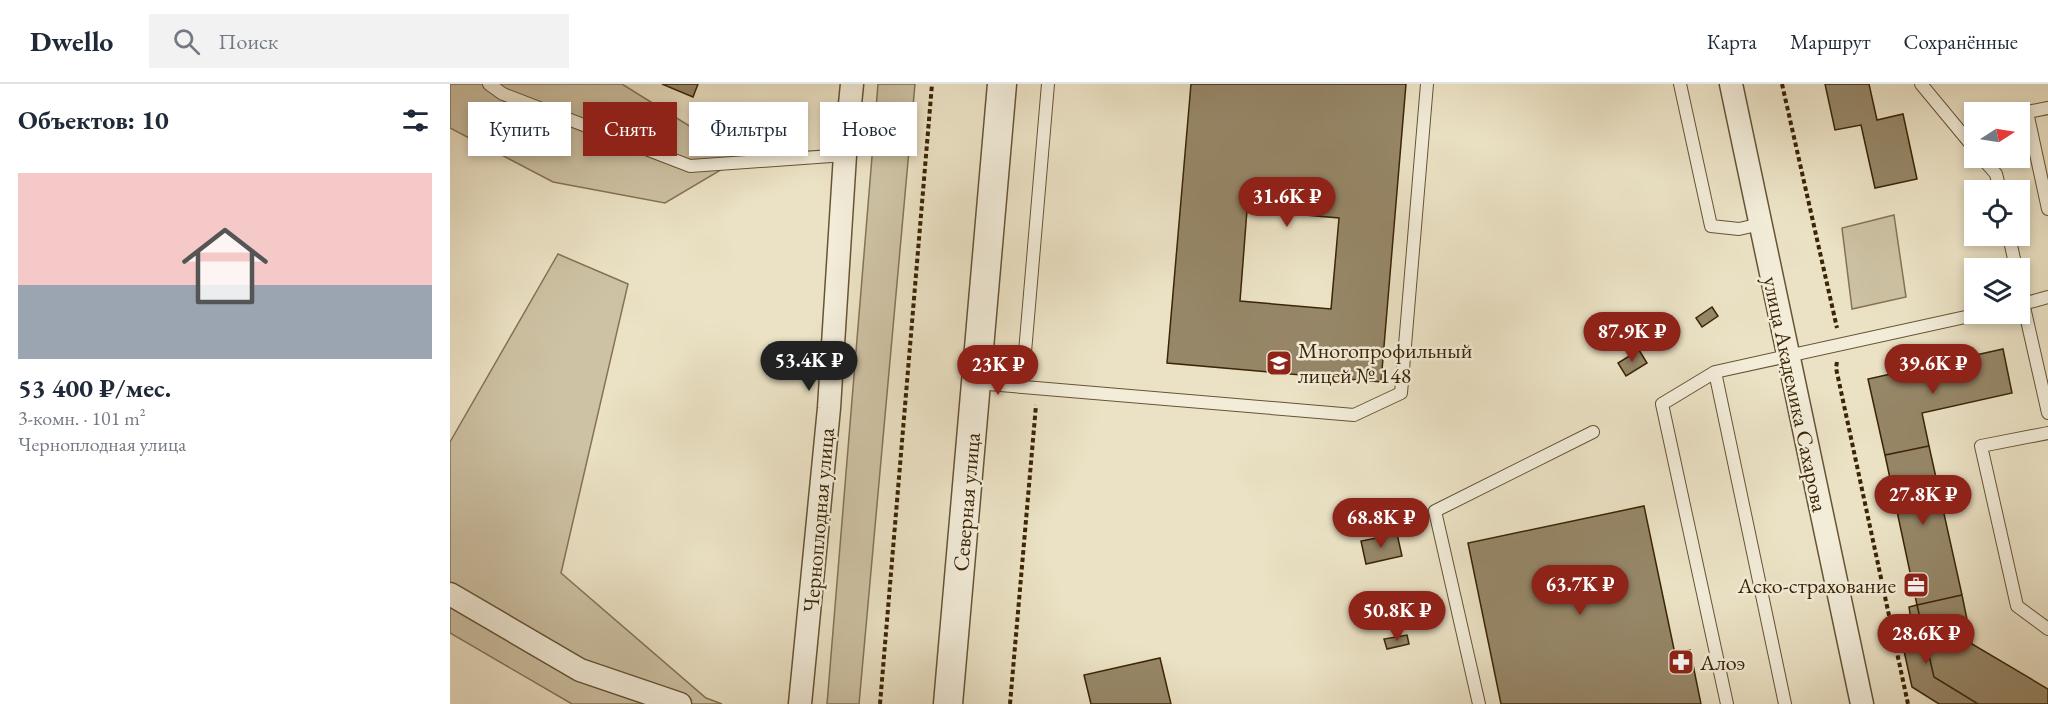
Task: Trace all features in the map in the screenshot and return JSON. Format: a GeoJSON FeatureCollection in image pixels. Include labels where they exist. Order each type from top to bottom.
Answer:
{"type":"FeatureCollection","features":[{"type":"Feature","properties":{"kind":"street","name":"Северная улица"},"geometry":{"type":"LineString","coordinates":[[948,704],[1002,84]]}},
{"type":"Feature","properties":{"kind":"street","name":"улица Академика Сахарова"},"geometry":{"type":"LineString","coordinates":[[1731,84],[1862,704]]}},
{"type":"Feature","properties":{"kind":"street","name":"Черноплодная улица"},"geometry":{"type":"LineString","coordinates":[[847,102],[848,85]]}},
{"type":"Feature","properties":{"kind":"street","name":"Черноплодная улица"},"geometry":{"type":"LineString","coordinates":[[800,704],[829,408],[845,156]]}},
{"type":"Feature","properties":{"kind":"street"},"geometry":{"type":"LineString","coordinates":[[450,594],[579,670],[680,704]]}},
{"type":"Feature","properties":{"kind":"lane"},"geometry":{"type":"LineString","coordinates":[[489,84],[503,93],[690,166],[831,156]]}},
{"type":"Feature","properties":{"kind":"lane"},"geometry":{"type":"LineString","coordinates":[[1022,387],[1048,84]]}},
{"type":"Feature","properties":{"kind":"lane"},"geometry":{"type":"LineString","coordinates":[[976,383],[1354,415],[1401,393],[1427,84]]}},
{"type":"Feature","properties":{"kind":"lane"},"geometry":{"type":"LineString","coordinates":[[1680,84],[1711,226],[1739,229],[1761,224]]}},
{"type":"Feature","properties":{"kind":"lane"},"geometry":{"type":"LineString","coordinates":[[1921,84],[1964,136]]}},
{"type":"Feature","properties":{"kind":"lane"},"geometry":{"type":"LineString","coordinates":[[2048,108],[2027,112],[2048,208]]}},
{"type":"Feature","properties":{"kind":"lane"},"geometry":{"type":"LineString","coordinates":[[2030,302],[2048,297]]}},
{"type":"Feature","properties":{"kind":"lane"},"geometry":{"type":"LineString","coordinates":[[1726,704],[1662,404],[1715,372],[1964,317]]}},
{"type":"Feature","properties":{"kind":"lane"},"geometry":{"type":"LineString","coordinates":[[2026,324],[2048,412]]}},
{"type":"Feature","properties":{"kind":"lane"},"geometry":{"type":"LineString","coordinates":[[1715,372],[1785,704]]}},
{"type":"Feature","properties":{"kind":"lane"},"geometry":{"type":"LineString","coordinates":[[1479,704],[1435,511],[1593,432]]}},
{"type":"Feature","properties":{"kind":"lane"},"geometry":{"type":"LineString","coordinates":[[2048,433],[1981,446],[2017,606],[2048,629]]}},
{"type":"Feature","properties":{"kind":"path"},"geometry":{"type":"LineString","coordinates":[[880,704],[932,84]]}},
{"type":"Feature","properties":{"kind":"path"},"geometry":{"type":"LineString","coordinates":[[1782,84],[1841,344],[1836,368],[1908,704]]}},
{"type":"Feature","properties":{"kind":"shaded area"},"geometry":{"type":"Polygon","coordinates":[[[450,84],[622,84],[651,102],[583,102],[583,156],[677,156],[677,118],[689,126],[689,156],[738,156],[741,158],[665,203],[553,182],[503,156],[571,156],[571,102],[468,102],[468,137],[450,128],[450,84]]]}},
{"type":"Feature","properties":{"kind":"shaded area"},"geometry":{"type":"Polygon","coordinates":[[[878,84],[915,84],[913,102],[877,102],[878,84]]]}},
{"type":"Feature","properties":{"kind":"shaded area"},"geometry":{"type":"Polygon","coordinates":[[[872,156],[908,156],[859,704],[827,704],[872,156]]]}},
{"type":"Feature","properties":{"kind":"shaded area"},"geometry":{"type":"Polygon","coordinates":[[[1894,215],[1906,297],[1852,309],[1842,228],[1894,215]]]}},
{"type":"Feature","properties":{"kind":"shaded area"},"geometry":{"type":"Polygon","coordinates":[[[558,254],[628,284],[561,573],[706,698],[722,704],[572,704],[450,633],[450,442],[558,254]]]}},
{"type":"Feature","properties":{"kind":"building"},"geometry":{"type":"Polygon","coordinates":[[[662,84],[698,84],[693,97],[662,84]]]}},
{"type":"Feature","properties":{"kind":"building"},"geometry":{"type":"Polygon","coordinates":[[[1191,84],[1406,84],[1381,382],[1167,363],[1191,84]],[[1247,210],[1240,301],[1331,309],[1339,218],[1247,210]]]}},
{"type":"Feature","properties":{"kind":"building"},"geometry":{"type":"Polygon","coordinates":[[[1825,84],[1869,84],[1877,120],[1903,114],[1917,179],[1875,188],[1861,125],[1835,130],[1825,84]]]}},
{"type":"Feature","properties":{"kind":"building"},"geometry":{"type":"Polygon","coordinates":[[[1712,307],[1718,316],[1702,327],[1696,318],[1712,307]]]}},
{"type":"Feature","properties":{"kind":"building"},"geometry":{"type":"Polygon","coordinates":[[[2003,349],[2012,393],[1922,413],[1929,446],[1885,455],[1868,379],[2003,349]]]}},
{"type":"Feature","properties":{"kind":"building"},"geometry":{"type":"Polygon","coordinates":[[[1639,350],[1647,363],[1626,376],[1618,363],[1639,350]]]}},
{"type":"Feature","properties":{"kind":"building"},"geometry":{"type":"Polygon","coordinates":[[[1929,446],[1962,595],[1917,605],[1885,455],[1929,446]]]}},
{"type":"Feature","properties":{"kind":"building"},"geometry":{"type":"Polygon","coordinates":[[[1644,506],[1675,654],[1690,650],[1701,704],[1501,704],[1468,543],[1644,506]]]}},
{"type":"Feature","properties":{"kind":"building"},"geometry":{"type":"Polygon","coordinates":[[[1397,534],[1402,556],[1366,564],[1361,541],[1397,534]]]}},
{"type":"Feature","properties":{"kind":"building"},"geometry":{"type":"Polygon","coordinates":[[[1962,595],[1972,644],[2048,689],[2048,704],[1978,704],[1934,677],[1917,605],[1962,595]]]}},
{"type":"Feature","properties":{"kind":"building"},"geometry":{"type":"Polygon","coordinates":[[[1917,605],[1934,677],[1978,704],[1939,704],[1912,687],[1900,633],[1911,620],[1909,607],[1917,605]]]}},
{"type":"Feature","properties":{"kind":"building"},"geometry":{"type":"Polygon","coordinates":[[[1407,635],[1409,644],[1387,649],[1384,639],[1407,635]]]}},
{"type":"Feature","properties":{"kind":"building"},"geometry":{"type":"Polygon","coordinates":[[[1160,658],[1171,704],[1091,704],[1084,675],[1160,658]]]}},
{"type":"Feature","properties":{"kind":"place","name":"Многопрофильный лицей № 148"},"geometry":{"type":"Point","coordinates":[1279,363]}},
{"type":"Feature","properties":{"kind":"place","name":"Аско-страхование"},"geometry":{"type":"Point","coordinates":[1916,585]}},
{"type":"Feature","properties":{"kind":"place","name":"Алоэ"},"geometry":{"type":"Point","coordinates":[1681,662]}}]}
